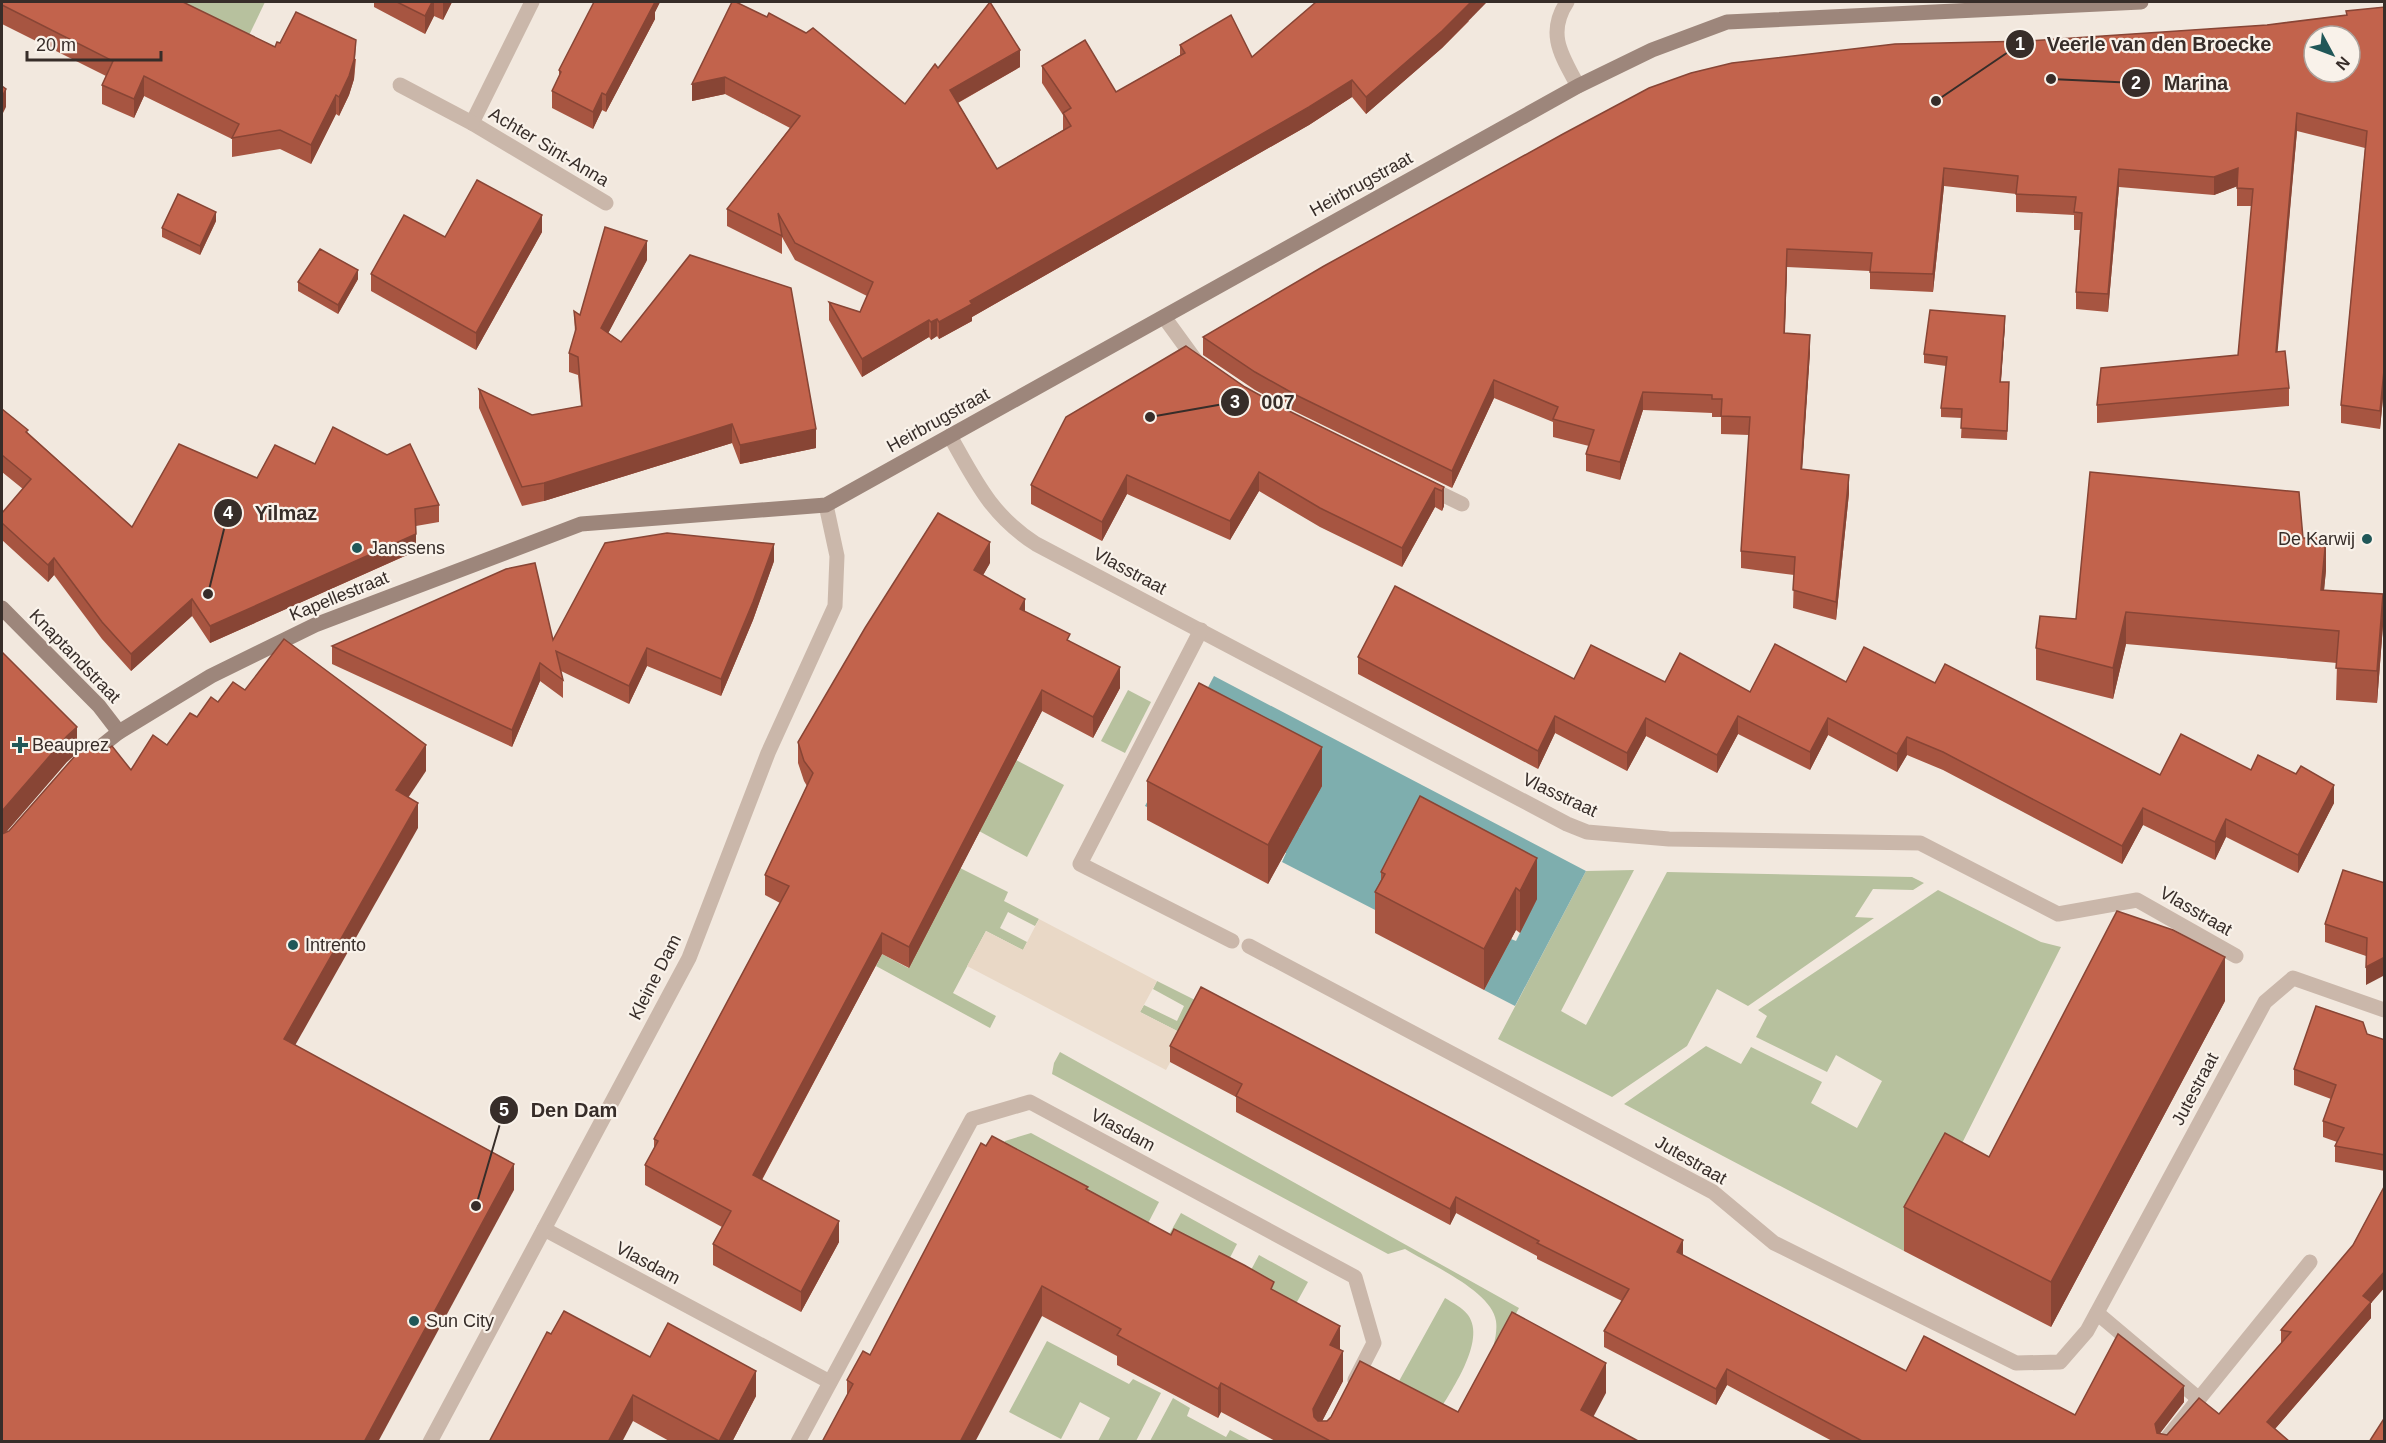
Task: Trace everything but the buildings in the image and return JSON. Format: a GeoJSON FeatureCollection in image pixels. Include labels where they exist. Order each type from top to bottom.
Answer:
{"type":"FeatureCollection","features":[{"type":"Feature","properties":{"kind":"street","name":"Achter Sint-Anna"},"geometry":{"type":"LineString","coordinates":[[472,123],[532,2]]}},
{"type":"Feature","properties":{"kind":"street"},"geometry":{"type":"LineString","coordinates":[[1567,2],[1556,30],[1557,46],[1578,86]]}},
{"type":"Feature","properties":{"kind":"street","name":"Heirbrugstraat"},"geometry":{"type":"LineString","coordinates":[[826,505],[1578,86],[1652,50],[1727,22],[2141,2]]}},
{"type":"Feature","properties":{"kind":"street","name":"Achter Sint-Anna"},"geometry":{"type":"LineString","coordinates":[[400,85],[472,123],[606,203]]}},
{"type":"Feature","properties":{"kind":"street"},"geometry":{"type":"LineString","coordinates":[[1164,317],[1195,361],[1204,367]]}},
{"type":"Feature","properties":{"kind":"street","name":"Vlasstraat"},"geometry":{"type":"LineString","coordinates":[[950,436],[987,500],[1017,532],[1036,544],[1567,824],[1587,832],[1669,839],[1920,843],[2058,914],[2137,900],[2236,956]]}},
{"type":"Feature","properties":{"kind":"street"},"geometry":{"type":"LineString","coordinates":[[1410,479],[1462,504]]}},
{"type":"Feature","properties":{"kind":"street","name":"Kapellestraat"},"geometry":{"type":"LineString","coordinates":[[74,768],[119,732],[211,676],[315,625],[581,524],[826,505]]}},
{"type":"Feature","properties":{"kind":"street","name":"Kleine Dam"},"geometry":{"type":"LineString","coordinates":[[430,1442],[689,958],[768,753],[835,606],[837,556],[826,505]]}},
{"type":"Feature","properties":{"kind":"street","name":"Knaptandstraat"},"geometry":{"type":"LineString","coordinates":[[2,608],[99,706],[119,732]]}},
{"type":"Feature","properties":{"kind":"street"},"geometry":{"type":"LineString","coordinates":[[1201,630],[1080,864],[1232,941]]}},
{"type":"Feature","properties":{"kind":"street","name":"Jutestraat"},"geometry":{"type":"LineString","coordinates":[[1249,946],[1713,1192],[1774,1243],[2016,1363],[2060,1362],[2087,1331],[2265,1002],[2293,978],[2385,1010]]}},
{"type":"Feature","properties":{"kind":"street","name":"Vlasdam"},"geometry":{"type":"LineString","coordinates":[[798,1442],[972,1119],[1030,1102],[1355,1277],[1374,1343],[1349,1391]]}},
{"type":"Feature","properties":{"kind":"street","name":"Vlasdam"},"geometry":{"type":"LineString","coordinates":[[544,1229],[830,1382]]}},
{"type":"Feature","properties":{"kind":"street"},"geometry":{"type":"LineString","coordinates":[[2164,1442],[2310,1262]]}},
{"type":"Feature","properties":{"kind":"street"},"geometry":{"type":"LineString","coordinates":[[2097,1313],[2199,1399]]}},
{"type":"Feature","properties":{"kind":"green space"},"geometry":{"type":"Polygon","coordinates":[[[145,2],[265,2],[242,50],[145,2]]]}},
{"type":"Feature","properties":{"kind":"green space"},"geometry":{"type":"Polygon","coordinates":[[[1128,690],[1151,702],[1125,753],[1101,741],[1128,690]]]}},
{"type":"Feature","properties":{"kind":"green space"},"geometry":{"type":"Polygon","coordinates":[[[1016,760],[1064,785],[1027,857],[979,831],[1016,760]]]}},
{"type":"Feature","properties":{"kind":"green space"},"geometry":{"type":"Polygon","coordinates":[[[960,868],[1008,892],[1004,901],[1039,919],[1035,926],[1008,912],[1000,928],[1027,942],[1023,950],[986,931],[953,993],[996,1016],[990,1028],[876,966],[882,954],[908,968],[960,868]]]}},
{"type":"Feature","properties":{"kind":"green space"},"geometry":{"type":"Polygon","coordinates":[[[1634,870],[1561,1011],[1586,1025],[1667,872],[1912,877],[1924,883],[1913,890],[1873,889],[1855,917],[1874,918],[1748,1006],[1717,989],[1687,1046],[1612,1097],[1498,1039],[1586,871],[1634,870]]]}},
{"type":"Feature","properties":{"kind":"green space"},"geometry":{"type":"Polygon","coordinates":[[[1938,890],[2041,942],[2061,947],[1945,1177],[1904,1251],[1624,1104],[1706,1046],[1741,1064],[1751,1047],[1822,1082],[1811,1103],[1857,1128],[1882,1081],[1836,1055],[1827,1072],[1756,1037],[1767,1016],[1758,1010],[1938,890]]]}},
{"type":"Feature","properties":{"kind":"green space"},"geometry":{"type":"Polygon","coordinates":[[[1157,981],[1201,1003],[1185,1035],[1140,1012],[1144,1005],[1177,1021],[1184,1006],[1153,989],[1157,981]]]}},
{"type":"Feature","properties":{"kind":"green space"},"geometry":{"type":"Polygon","coordinates":[[[1060,1052],[1519,1308],[1489,1363],[1496,1321],[1492,1310],[1472,1289],[1405,1249],[1388,1254],[1052,1074],[1054,1063],[1060,1052]]]}},
{"type":"Feature","properties":{"kind":"green space"},"geometry":{"type":"Polygon","coordinates":[[[1031,1133],[1159,1202],[1144,1231],[999,1153],[1005,1141],[1031,1133]]]}},
{"type":"Feature","properties":{"kind":"green space"},"geometry":{"type":"Polygon","coordinates":[[[1181,1213],[1237,1244],[1222,1273],[1165,1242],[1181,1213]]]}},
{"type":"Feature","properties":{"kind":"green space"},"geometry":{"type":"Polygon","coordinates":[[[1259,1255],[1308,1282],[1292,1311],[1243,1285],[1259,1255]]]}},
{"type":"Feature","properties":{"kind":"green space"},"geometry":{"type":"Polygon","coordinates":[[[1445,1298],[1468,1315],[1473,1326],[1473,1338],[1470,1352],[1458,1380],[1437,1415],[1393,1392],[1445,1298]]]}},
{"type":"Feature","properties":{"kind":"green space"},"geometry":{"type":"Polygon","coordinates":[[[1047,1341],[1129,1384],[1133,1379],[1161,1393],[1136,1441],[1098,1441],[1110,1418],[1080,1402],[1061,1439],[1009,1412],[1047,1341]]]}},
{"type":"Feature","properties":{"kind":"green space"},"geometry":{"type":"Polygon","coordinates":[[[1173,1398],[1190,1408],[1187,1416],[1226,1437],[1230,1430],[1251,1441],[1150,1441],[1173,1398]]]}},
{"type":"Feature","properties":{"kind":"shaded area"},"geometry":{"type":"Polygon","coordinates":[[[1039,919],[1157,981],[1140,1012],[1185,1035],[1166,1070],[967,966],[986,931],[1023,950],[1039,919]]]}},
{"type":"Feature","properties":{"kind":"water"},"geometry":{"type":"Polygon","coordinates":[[[1214,676],[1586,871],[1515,1006],[1484,990],[1511,939],[1516,941],[1536,900],[1381,913],[1282,862],[1286,853],[1281,851],[1295,826],[1299,828],[1319,790],[1153,810],[1145,806],[1214,676]]]}},
{"type":"Feature","properties":{"kind":"place","name":"Marina"},"geometry":{"type":"Point","coordinates":[2051,79]}},
{"type":"Feature","properties":{"kind":"place","name":"Veerle van den Broecke"},"geometry":{"type":"Point","coordinates":[1936,101]}},
{"type":"Feature","properties":{"kind":"place","name":"007"},"geometry":{"type":"Point","coordinates":[1150,417]}},
{"type":"Feature","properties":{"kind":"place","name":"De Karwij"},"geometry":{"type":"Point","coordinates":[2367,539]}},
{"type":"Feature","properties":{"kind":"place","name":"Janssens"},"geometry":{"type":"Point","coordinates":[357,548]}},
{"type":"Feature","properties":{"kind":"place","name":"Yilmaz"},"geometry":{"type":"Point","coordinates":[208,594]}},
{"type":"Feature","properties":{"kind":"place","name":"Beauprez"},"geometry":{"type":"Point","coordinates":[20,745]}},
{"type":"Feature","properties":{"kind":"place","name":"Intrento"},"geometry":{"type":"Point","coordinates":[293,945]}},
{"type":"Feature","properties":{"kind":"place","name":"Den Dam"},"geometry":{"type":"Point","coordinates":[476,1206]}},
{"type":"Feature","properties":{"kind":"place","name":"Sun City"},"geometry":{"type":"Point","coordinates":[414,1321]}}]}
